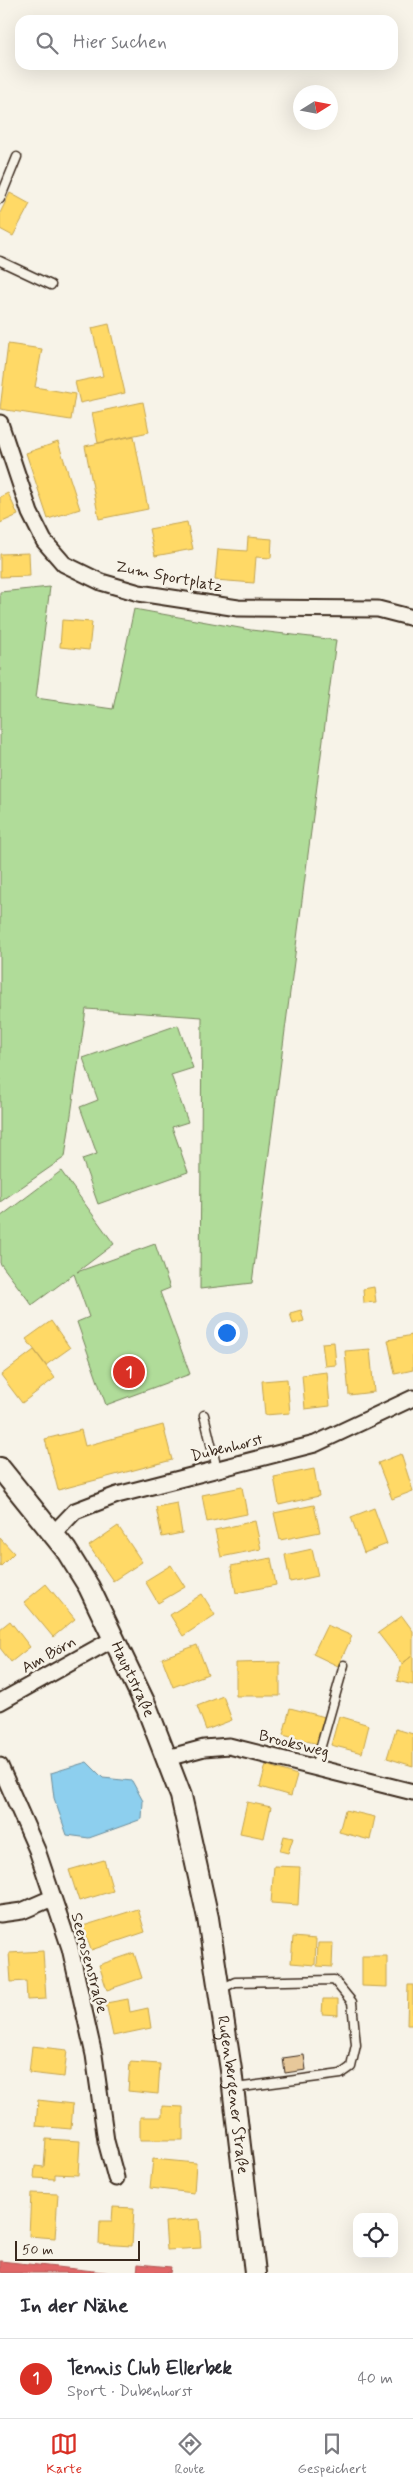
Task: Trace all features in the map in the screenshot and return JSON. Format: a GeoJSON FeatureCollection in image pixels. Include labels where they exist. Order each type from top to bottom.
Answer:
{"type":"FeatureCollection","features":[{"type":"Feature","properties":{"kind":"main road","name":"Hauptstraße"},"geometry":{"type":"LineString","coordinates":[[0,1468],[54,1534],[89,1587],[115,1638],[167,1758],[181,1796],[208,1918]]}},
{"type":"Feature","properties":{"kind":"main road","name":"Rugenbergener Straße"},"geometry":{"type":"LineString","coordinates":[[208,1918],[233,2088],[255,2273]]}},
{"type":"Feature","properties":{"kind":"street","name":"Zum Sportplatz"},"geometry":{"type":"LineString","coordinates":[[0,423],[30,513],[44,541],[64,564],[101,582],[139,592],[238,608],[378,609],[413,618]]}},
{"type":"Feature","properties":{"kind":"street","name":"Dubenhorst"},"geometry":{"type":"LineString","coordinates":[[54,1534],[75,1511],[117,1495],[315,1444],[413,1398]]}},
{"type":"Feature","properties":{"kind":"street","name":"Am Börn"},"geometry":{"type":"LineString","coordinates":[[0,1702],[115,1638]]}},
{"type":"Feature","properties":{"kind":"street","name":"Brooksweg"},"geometry":{"type":"LineString","coordinates":[[167,1758],[204,1748],[228,1746],[413,1792]]}},
{"type":"Feature","properties":{"kind":"street","name":"Seerosenstraße"},"geometry":{"type":"LineString","coordinates":[[0,1766],[38,1850],[52,1898],[70,1948],[94,2055],[106,2140],[116,2178]]}},
{"type":"Feature","properties":{"kind":"street"},"geometry":{"type":"LineString","coordinates":[[0,1914],[22,1911],[52,1898]]}},
{"type":"Feature","properties":{"kind":"lane"},"geometry":{"type":"LineString","coordinates":[[0,199],[17,158]]}},
{"type":"Feature","properties":{"kind":"lane"},"geometry":{"type":"LineString","coordinates":[[0,260],[51,284]]}},
{"type":"Feature","properties":{"kind":"lane"},"geometry":{"type":"LineString","coordinates":[[204,1415],[217,1469]]}},
{"type":"Feature","properties":{"kind":"lane"},"geometry":{"type":"LineString","coordinates":[[315,1768],[344,1665]]}},
{"type":"Feature","properties":{"kind":"lane"},"geometry":{"type":"LineString","coordinates":[[219,1991],[235,1982],[334,1980],[352,2002],[356,2045],[351,2067],[341,2074],[233,2088]]}},
{"type":"Feature","properties":{"kind":"green space"},"geometry":{"type":"Polygon","coordinates":[[[50,587],[36,698],[113,709],[134,609],[251,630],[336,640],[252,1283],[200,1289],[202,1017],[86,1009],[65,1157],[0,1202],[0,592],[50,587]]]}},
{"type":"Feature","properties":{"kind":"green space"},"geometry":{"type":"Polygon","coordinates":[[[178,1025],[193,1068],[171,1075],[188,1122],[172,1127],[188,1172],[98,1204],[82,1159],[97,1154],[80,1107],[98,1100],[83,1058],[178,1025]]]}},
{"type":"Feature","properties":{"kind":"green space"},"geometry":{"type":"Polygon","coordinates":[[[61,1171],[114,1244],[77,1272],[155,1244],[170,1288],[160,1292],[190,1374],[106,1405],[77,1322],[89,1317],[74,1274],[32,1305],[0,1263],[0,1217],[61,1171]]]}},
{"type":"Feature","properties":{"kind":"water"},"geometry":{"type":"Polygon","coordinates":[[[87,1762],[103,1778],[132,1781],[143,1801],[142,1819],[89,1838],[67,1835],[54,1798],[51,1773],[87,1762]]]}},
{"type":"Feature","properties":{"kind":"building: Wohnen"},"geometry":{"type":"Polygon","coordinates":[[[10,193],[30,204],[13,236],[0,229],[0,213],[10,193]]]}},
{"type":"Feature","properties":{"kind":"building: Wohnen"},"geometry":{"type":"Polygon","coordinates":[[[109,324],[125,393],[80,403],[75,382],[103,376],[92,328],[109,324]]]}},
{"type":"Feature","properties":{"kind":"building: Wohnen"},"geometry":{"type":"Polygon","coordinates":[[[8,344],[42,349],[35,387],[75,394],[71,420],[0,409],[8,344]]]}},
{"type":"Feature","properties":{"kind":"building: Wohnen"},"geometry":{"type":"Polygon","coordinates":[[[143,402],[149,432],[98,443],[92,413],[143,402]]]}},
{"type":"Feature","properties":{"kind":"building: Wohnen"},"geometry":{"type":"Polygon","coordinates":[[[134,436],[148,509],[99,519],[85,446],[134,436]]]}},
{"type":"Feature","properties":{"kind":"building: Wohnen"},"geometry":{"type":"Polygon","coordinates":[[[58,442],[80,509],[48,519],[26,453],[58,442]]]}},
{"type":"Feature","properties":{"kind":"building: Wohnen"},"geometry":{"type":"Polygon","coordinates":[[[8,493],[18,515],[0,523],[0,497],[8,493]]]}},
{"type":"Feature","properties":{"kind":"building: Wohnen"},"geometry":{"type":"Polygon","coordinates":[[[187,522],[193,549],[155,556],[149,529],[187,522]]]}},
{"type":"Feature","properties":{"kind":"building: Wohnen"},"geometry":{"type":"Polygon","coordinates":[[[248,537],[272,539],[271,558],[256,557],[254,583],[215,580],[218,549],[247,551],[248,537]]]}},
{"type":"Feature","properties":{"kind":"building: Wohnen"},"geometry":{"type":"Polygon","coordinates":[[[29,553],[30,576],[0,577],[0,554],[29,553]]]}},
{"type":"Feature","properties":{"kind":"building: Wohnen"},"geometry":{"type":"Polygon","coordinates":[[[62,620],[92,622],[89,650],[60,647],[62,620]]]}},
{"type":"Feature","properties":{"kind":"building: Wohnen"},"geometry":{"type":"Polygon","coordinates":[[[374,1287],[376,1302],[364,1303],[363,1289],[374,1287]]]}},
{"type":"Feature","properties":{"kind":"building: Wohnen"},"geometry":{"type":"Polygon","coordinates":[[[301,1310],[304,1321],[293,1324],[290,1313],[301,1310]]]}},
{"type":"Feature","properties":{"kind":"building: Wohnen"},"geometry":{"type":"Polygon","coordinates":[[[51,1321],[70,1348],[46,1365],[26,1339],[51,1321]]]}},
{"type":"Feature","properties":{"kind":"building: Wohnen"},"geometry":{"type":"Polygon","coordinates":[[[412,1335],[413,1370],[395,1374],[388,1340],[412,1335]]]}},
{"type":"Feature","properties":{"kind":"building: Wohnen"},"geometry":{"type":"Polygon","coordinates":[[[334,1342],[336,1365],[325,1366],[322,1343],[334,1342]]]}},
{"type":"Feature","properties":{"kind":"building: Wohnen"},"geometry":{"type":"Polygon","coordinates":[[[370,1349],[374,1392],[349,1395],[345,1351],[370,1349]]]}},
{"type":"Feature","properties":{"kind":"building: Wohnen"},"geometry":{"type":"Polygon","coordinates":[[[34,1350],[55,1378],[22,1403],[1,1375],[34,1350]]]}},
{"type":"Feature","properties":{"kind":"building: Wohnen"},"geometry":{"type":"Polygon","coordinates":[[[327,1372],[330,1406],[305,1409],[302,1375],[327,1372]]]}},
{"type":"Feature","properties":{"kind":"building: Wohnen"},"geometry":{"type":"Polygon","coordinates":[[[287,1379],[290,1413],[265,1415],[262,1381],[287,1379]]]}},
{"type":"Feature","properties":{"kind":"building: Wohnen"},"geometry":{"type":"Polygon","coordinates":[[[163,1425],[172,1460],[58,1490],[45,1439],[81,1430],[85,1446],[163,1425]]]}},
{"type":"Feature","properties":{"kind":"building: Wohnen"},"geometry":{"type":"Polygon","coordinates":[[[401,1454],[413,1491],[392,1499],[378,1463],[401,1454]]]}},
{"type":"Feature","properties":{"kind":"building: Wohnen"},"geometry":{"type":"Polygon","coordinates":[[[314,1469],[319,1496],[279,1505],[274,1477],[314,1469]]]}},
{"type":"Feature","properties":{"kind":"building: Wohnen"},"geometry":{"type":"Polygon","coordinates":[[[242,1487],[247,1514],[207,1522],[202,1495],[242,1487]]]}},
{"type":"Feature","properties":{"kind":"building: Wohnen"},"geometry":{"type":"Polygon","coordinates":[[[177,1503],[182,1533],[162,1537],[156,1507],[177,1503]]]}},
{"type":"Feature","properties":{"kind":"building: Wohnen"},"geometry":{"type":"Polygon","coordinates":[[[314,1505],[320,1532],[280,1540],[274,1513],[314,1505]]]}},
{"type":"Feature","properties":{"kind":"building: Wohnen"},"geometry":{"type":"Polygon","coordinates":[[[374,1508],[387,1544],[364,1553],[351,1517],[374,1508]]]}},
{"type":"Feature","properties":{"kind":"building: Wohnen"},"geometry":{"type":"Polygon","coordinates":[[[255,1521],[261,1549],[221,1557],[215,1530],[255,1521]]]}},
{"type":"Feature","properties":{"kind":"building: Wohnen"},"geometry":{"type":"Polygon","coordinates":[[[118,1526],[142,1562],[113,1581],[89,1546],[118,1526]]]}},
{"type":"Feature","properties":{"kind":"building: Wohnen"},"geometry":{"type":"Polygon","coordinates":[[[0,1538],[14,1553],[0,1567],[0,1538]]]}},
{"type":"Feature","properties":{"kind":"building: Wohnen"},"geometry":{"type":"Polygon","coordinates":[[[312,1549],[318,1576],[290,1582],[285,1555],[312,1549]]]}},
{"type":"Feature","properties":{"kind":"building: Wohnen"},"geometry":{"type":"Polygon","coordinates":[[[271,1558],[276,1585],[236,1593],[231,1566],[271,1558]]]}},
{"type":"Feature","properties":{"kind":"building: Wohnen"},"geometry":{"type":"Polygon","coordinates":[[[171,1565],[185,1587],[158,1603],[145,1581],[171,1565]]]}},
{"type":"Feature","properties":{"kind":"building: Wohnen"},"geometry":{"type":"Polygon","coordinates":[[[46,1584],[75,1619],[53,1637],[24,1602],[46,1584]]]}},
{"type":"Feature","properties":{"kind":"building: Wohnen"},"geometry":{"type":"Polygon","coordinates":[[[202,1594],[215,1615],[183,1636],[170,1615],[202,1594]]]}},
{"type":"Feature","properties":{"kind":"building: Wohnen"},"geometry":{"type":"Polygon","coordinates":[[[402,1616],[413,1631],[413,1655],[402,1664],[378,1633],[402,1616]]]}},
{"type":"Feature","properties":{"kind":"building: Wohnen"},"geometry":{"type":"Polygon","coordinates":[[[10,1621],[30,1647],[11,1662],[0,1648],[0,1629],[10,1621]]]}},
{"type":"Feature","properties":{"kind":"building: Wohnen"},"geometry":{"type":"Polygon","coordinates":[[[327,1625],[352,1636],[338,1666],[313,1654],[327,1625]]]}},
{"type":"Feature","properties":{"kind":"building: Wohnen"},"geometry":{"type":"Polygon","coordinates":[[[197,1645],[208,1674],[173,1687],[162,1658],[197,1645]]]}},
{"type":"Feature","properties":{"kind":"building: Wohnen"},"geometry":{"type":"Polygon","coordinates":[[[413,1655],[413,1685],[397,1681],[402,1664],[413,1655]]]}},
{"type":"Feature","properties":{"kind":"building: Wohnen"},"geometry":{"type":"Polygon","coordinates":[[[280,1662],[280,1696],[236,1696],[236,1663],[280,1662]]]}},
{"type":"Feature","properties":{"kind":"building: Wohnen"},"geometry":{"type":"Polygon","coordinates":[[[223,1696],[232,1720],[206,1730],[197,1706],[223,1696]]]}},
{"type":"Feature","properties":{"kind":"building: Wohnen"},"geometry":{"type":"Polygon","coordinates":[[[290,1708],[325,1717],[318,1744],[283,1735],[290,1708]]]}},
{"type":"Feature","properties":{"kind":"building: Wohnen"},"geometry":{"type":"Polygon","coordinates":[[[339,1716],[369,1725],[362,1753],[331,1745],[339,1716]]]}},
{"type":"Feature","properties":{"kind":"building: Wohnen"},"geometry":{"type":"Polygon","coordinates":[[[396,1729],[413,1734],[413,1766],[387,1758],[396,1729]]]}},
{"type":"Feature","properties":{"kind":"building: Wohnen"},"geometry":{"type":"Polygon","coordinates":[[[266,1765],[297,1775],[291,1796],[260,1787],[266,1765]]]}},
{"type":"Feature","properties":{"kind":"building: Wohnen"},"geometry":{"type":"Polygon","coordinates":[[[247,1802],[271,1807],[264,1838],[240,1833],[247,1802]]]}},
{"type":"Feature","properties":{"kind":"building: Wohnen"},"geometry":{"type":"Polygon","coordinates":[[[345,1810],[375,1817],[370,1840],[339,1832],[345,1810]]]}},
{"type":"Feature","properties":{"kind":"building: Wohnen"},"geometry":{"type":"Polygon","coordinates":[[[284,1836],[293,1838],[288,1853],[280,1851],[284,1836]]]}},
{"type":"Feature","properties":{"kind":"building: Wohnen"},"geometry":{"type":"Polygon","coordinates":[[[104,1860],[113,1891],[79,1901],[69,1870],[104,1860]]]}},
{"type":"Feature","properties":{"kind":"building: Wohnen"},"geometry":{"type":"Polygon","coordinates":[[[274,1866],[300,1867],[298,1905],[271,1903],[274,1866]]]}},
{"type":"Feature","properties":{"kind":"building: Wohnen"},"geometry":{"type":"Polygon","coordinates":[[[138,1909],[145,1932],[91,1950],[83,1926],[138,1909]]]}},
{"type":"Feature","properties":{"kind":"building: Wohnen"},"geometry":{"type":"Polygon","coordinates":[[[293,1937],[316,1939],[315,1965],[291,1963],[293,1937]]]}},
{"type":"Feature","properties":{"kind":"building: Wohnen"},"geometry":{"type":"Polygon","coordinates":[[[318,1943],[333,1943],[332,1967],[317,1966],[318,1943]]]}},
{"type":"Feature","properties":{"kind":"building: Wohnen"},"geometry":{"type":"Polygon","coordinates":[[[43,1951],[46,1999],[27,2000],[26,1981],[11,1982],[9,1953],[43,1951]]]}},
{"type":"Feature","properties":{"kind":"building: Wohnen"},"geometry":{"type":"Polygon","coordinates":[[[134,1953],[142,1978],[107,1990],[99,1965],[134,1953]]]}},
{"type":"Feature","properties":{"kind":"building: Wohnen"},"geometry":{"type":"Polygon","coordinates":[[[362,1956],[387,1956],[387,1987],[362,1986],[362,1956]]]}},
{"type":"Feature","properties":{"kind":"building: Wohnen"},"geometry":{"type":"Polygon","coordinates":[[[408,1985],[413,1985],[413,2025],[407,2025],[408,1985]]]}},
{"type":"Feature","properties":{"kind":"building: Wohnen"},"geometry":{"type":"Polygon","coordinates":[[[128,1999],[130,2012],[148,2008],[151,2028],[113,2036],[106,2003],[128,1999]]]}},
{"type":"Feature","properties":{"kind":"building: Wohnen"},"geometry":{"type":"Polygon","coordinates":[[[323,1999],[338,1999],[338,2015],[322,2014],[323,1999]]]}},
{"type":"Feature","properties":{"kind":"building: Wohnen"},"geometry":{"type":"Polygon","coordinates":[[[32,2046],[67,2050],[64,2077],[29,2073],[32,2046]]]}},
{"type":"Feature","properties":{"kind":"building: Wohnen"},"geometry":{"type":"Polygon","coordinates":[[[130,2062],[160,2064],[158,2094],[128,2091],[130,2062]]]}},
{"type":"Feature","properties":{"kind":"building: Wohnen"},"geometry":{"type":"Polygon","coordinates":[[[38,2100],[73,2104],[71,2129],[36,2126],[38,2100]]]}},
{"type":"Feature","properties":{"kind":"building: Wohnen"},"geometry":{"type":"Polygon","coordinates":[[[162,2106],[183,2107],[183,2140],[140,2140],[140,2117],[162,2117],[162,2106]]]}},
{"type":"Feature","properties":{"kind":"building: Wohnen"},"geometry":{"type":"Polygon","coordinates":[[[46,2139],[80,2141],[78,2175],[55,2174],[55,2179],[34,2178],[35,2166],[44,2167],[46,2139]]]}},
{"type":"Feature","properties":{"kind":"building: Wohnen"},"geometry":{"type":"Polygon","coordinates":[[[153,2159],[196,2163],[194,2193],[150,2188],[153,2159]]]}},
{"type":"Feature","properties":{"kind":"building: Wohnen"},"geometry":{"type":"Polygon","coordinates":[[[31,2193],[58,2194],[55,2238],[29,2236],[31,2193]]]}},
{"type":"Feature","properties":{"kind":"building: Wohnen"},"geometry":{"type":"Polygon","coordinates":[[[113,2207],[134,2208],[132,2246],[99,2244],[100,2221],[112,2221],[113,2207]]]}},
{"type":"Feature","properties":{"kind":"building: Wohnen"},"geometry":{"type":"Polygon","coordinates":[[[199,2219],[201,2248],[167,2250],[165,2222],[199,2219]]]}},
{"type":"Feature","properties":{"kind":"building: Handel"},"geometry":{"type":"Polygon","coordinates":[[[0,2261],[113,2273],[0,2273],[0,2261]]]}},
{"type":"Feature","properties":{"kind":"building: Handel"},"geometry":{"type":"Polygon","coordinates":[[[138,2264],[171,2267],[170,2273],[137,2273],[138,2264]]]}},
{"type":"Feature","properties":{"kind":"building: Sonstige"},"geometry":{"type":"Polygon","coordinates":[[[304,2055],[306,2070],[285,2073],[283,2058],[304,2055]]]}},
{"type":"Feature","properties":{"kind":"place","name":"Tennis Club Ellerbek"},"geometry":{"type":"Point","coordinates":[129,1372]}}]}
